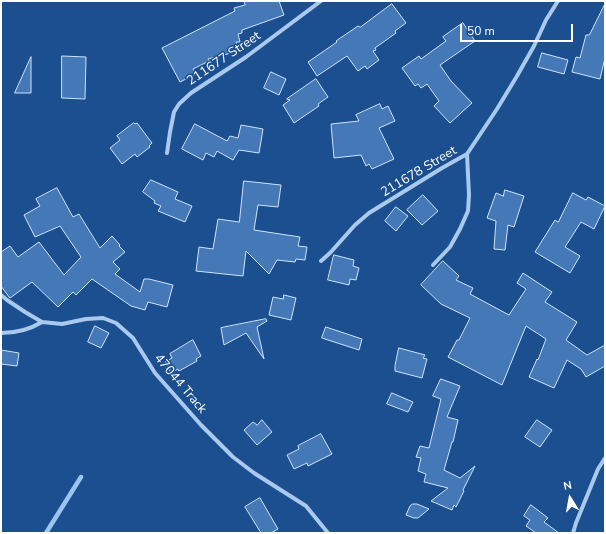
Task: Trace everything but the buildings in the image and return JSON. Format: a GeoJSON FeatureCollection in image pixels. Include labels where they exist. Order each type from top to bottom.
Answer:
{"type":"FeatureCollection","features":[{"type":"Feature","properties":{"kind":"street","name":"211677 Street"},"geometry":{"type":"LineString","coordinates":[[168,153],[174,112],[179,104],[191,92],[246,57],[321,1]]}},
{"type":"Feature","properties":{"kind":"street","name":"211678 Street"},"geometry":{"type":"LineString","coordinates":[[321,261],[355,225],[369,213],[467,154],[517,76],[534,46],[546,20],[558,1]]}},
{"type":"Feature","properties":{"kind":"street"},"geometry":{"type":"LineString","coordinates":[[433,265],[450,247],[468,211],[469,195],[467,154]]}},
{"type":"Feature","properties":{"kind":"street","name":"47044 Track"},"geometry":{"type":"LineString","coordinates":[[1,295],[42,322],[62,324],[86,319],[103,318],[116,323],[133,338],[155,373],[201,425],[233,457],[254,473],[306,506],[328,533]]}},
{"type":"Feature","properties":{"kind":"street"},"geometry":{"type":"LineString","coordinates":[[1,333],[18,332],[32,328],[42,322]]}},
{"type":"Feature","properties":{"kind":"street"},"geometry":{"type":"LineString","coordinates":[[573,533],[598,469],[605,458]]}},
{"type":"Feature","properties":{"kind":"waterway"},"geometry":{"type":"LineString","coordinates":[[46,533],[81,477]]}}]}
